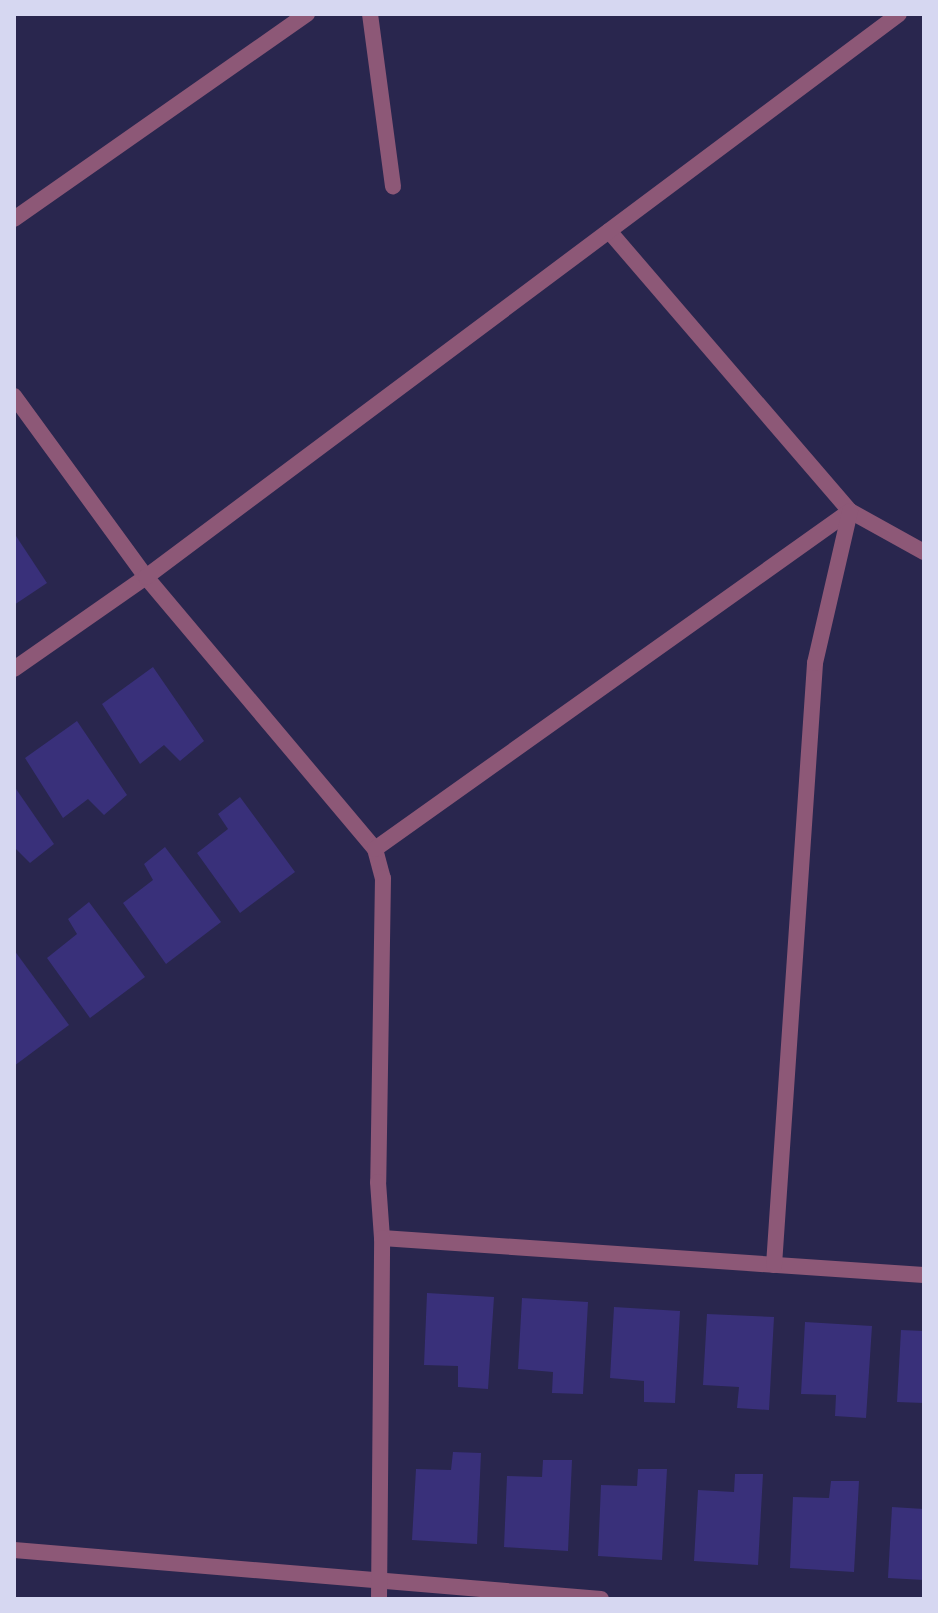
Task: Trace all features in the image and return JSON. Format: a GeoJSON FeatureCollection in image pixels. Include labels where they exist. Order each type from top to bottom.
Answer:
{"type":"FeatureCollection","features":[{"type":"Feature","properties":{"kind":"street"},"geometry":{"type":"LineString","coordinates":[[14,219],[307,14]]}},
{"type":"Feature","properties":{"kind":"street"},"geometry":{"type":"LineString","coordinates":[[370,14],[393,186]]}},
{"type":"Feature","properties":{"kind":"street"},"geometry":{"type":"LineString","coordinates":[[14,669],[146,577],[899,14]]}},
{"type":"Feature","properties":{"kind":"street"},"geometry":{"type":"LineString","coordinates":[[609,231],[850,511],[924,552]]}},
{"type":"Feature","properties":{"kind":"street"},"geometry":{"type":"LineString","coordinates":[[14,396],[146,577],[375,849],[383,878],[378,1182],[382,1238],[379,1599]]}},
{"type":"Feature","properties":{"kind":"street"},"geometry":{"type":"LineString","coordinates":[[375,849],[850,511]]}},
{"type":"Feature","properties":{"kind":"street"},"geometry":{"type":"LineString","coordinates":[[774,1265],[815,663],[850,511]]}},
{"type":"Feature","properties":{"kind":"street"},"geometry":{"type":"LineString","coordinates":[[382,1238],[924,1275]]}},
{"type":"Feature","properties":{"kind":"street"},"geometry":{"type":"LineString","coordinates":[[14,1550],[601,1599]]}},
{"type":"Feature","properties":{"kind":"building"},"geometry":{"type":"Polygon","coordinates":[[[14,533],[47,583],[14,605],[14,533]]]}},
{"type":"Feature","properties":{"kind":"building"},"geometry":{"type":"Polygon","coordinates":[[[153,667],[204,741],[180,761],[164,745],[140,764],[102,704],[153,667]]]}},
{"type":"Feature","properties":{"kind":"building"},"geometry":{"type":"Polygon","coordinates":[[[77,721],[127,795],[104,815],[88,799],[63,818],[25,758],[77,721]]]}},
{"type":"Feature","properties":{"kind":"building"},"geometry":{"type":"Polygon","coordinates":[[[14,786],[54,844],[30,863],[14,847],[14,786]]]}},
{"type":"Feature","properties":{"kind":"building"},"geometry":{"type":"Polygon","coordinates":[[[240,797],[295,872],[240,913],[197,853],[228,829],[218,814],[240,797]]]}},
{"type":"Feature","properties":{"kind":"building"},"geometry":{"type":"Polygon","coordinates":[[[165,847],[221,922],[166,964],[123,903],[153,880],[144,864],[165,847]]]}},
{"type":"Feature","properties":{"kind":"building"},"geometry":{"type":"Polygon","coordinates":[[[89,902],[145,977],[90,1018],[47,958],[77,934],[68,919],[89,902]]]}},
{"type":"Feature","properties":{"kind":"building"},"geometry":{"type":"Polygon","coordinates":[[[14,950],[69,1025],[14,1066],[14,950]]]}},
{"type":"Feature","properties":{"kind":"building"},"geometry":{"type":"Polygon","coordinates":[[[427,1293],[494,1297],[488,1389],[458,1387],[458,1366],[424,1365],[427,1293]]]}},
{"type":"Feature","properties":{"kind":"building"},"geometry":{"type":"Polygon","coordinates":[[[522,1298],[588,1302],[583,1394],[552,1393],[553,1372],[518,1369],[522,1298]]]}},
{"type":"Feature","properties":{"kind":"building"},"geometry":{"type":"Polygon","coordinates":[[[614,1307],[680,1311],[675,1403],[644,1402],[644,1381],[610,1378],[614,1307]]]}},
{"type":"Feature","properties":{"kind":"building"},"geometry":{"type":"Polygon","coordinates":[[[707,1314],[774,1317],[769,1410],[737,1408],[739,1387],[703,1385],[707,1314]]]}},
{"type":"Feature","properties":{"kind":"building"},"geometry":{"type":"Polygon","coordinates":[[[805,1322],[872,1326],[866,1418],[835,1416],[836,1395],[801,1394],[805,1322]]]}},
{"type":"Feature","properties":{"kind":"building"},"geometry":{"type":"Polygon","coordinates":[[[901,1330],[924,1331],[924,1403],[897,1402],[901,1330]]]}},
{"type":"Feature","properties":{"kind":"building"},"geometry":{"type":"Polygon","coordinates":[[[453,1452],[481,1453],[477,1544],[412,1540],[416,1469],[451,1470],[453,1452]]]}},
{"type":"Feature","properties":{"kind":"building"},"geometry":{"type":"Polygon","coordinates":[[[543,1460],[572,1460],[568,1551],[504,1547],[507,1476],[542,1477],[543,1460]]]}},
{"type":"Feature","properties":{"kind":"building"},"geometry":{"type":"Polygon","coordinates":[[[638,1469],[667,1469],[662,1560],[598,1556],[601,1485],[637,1486],[638,1469]]]}},
{"type":"Feature","properties":{"kind":"building"},"geometry":{"type":"Polygon","coordinates":[[[735,1474],[763,1474],[758,1565],[694,1561],[698,1490],[734,1492],[735,1474]]]}},
{"type":"Feature","properties":{"kind":"building"},"geometry":{"type":"Polygon","coordinates":[[[831,1481],[859,1481],[854,1572],[790,1568],[793,1497],[829,1498],[831,1481]]]}},
{"type":"Feature","properties":{"kind":"building"},"geometry":{"type":"Polygon","coordinates":[[[892,1507],[924,1509],[924,1580],[888,1578],[892,1507]]]}}]}
